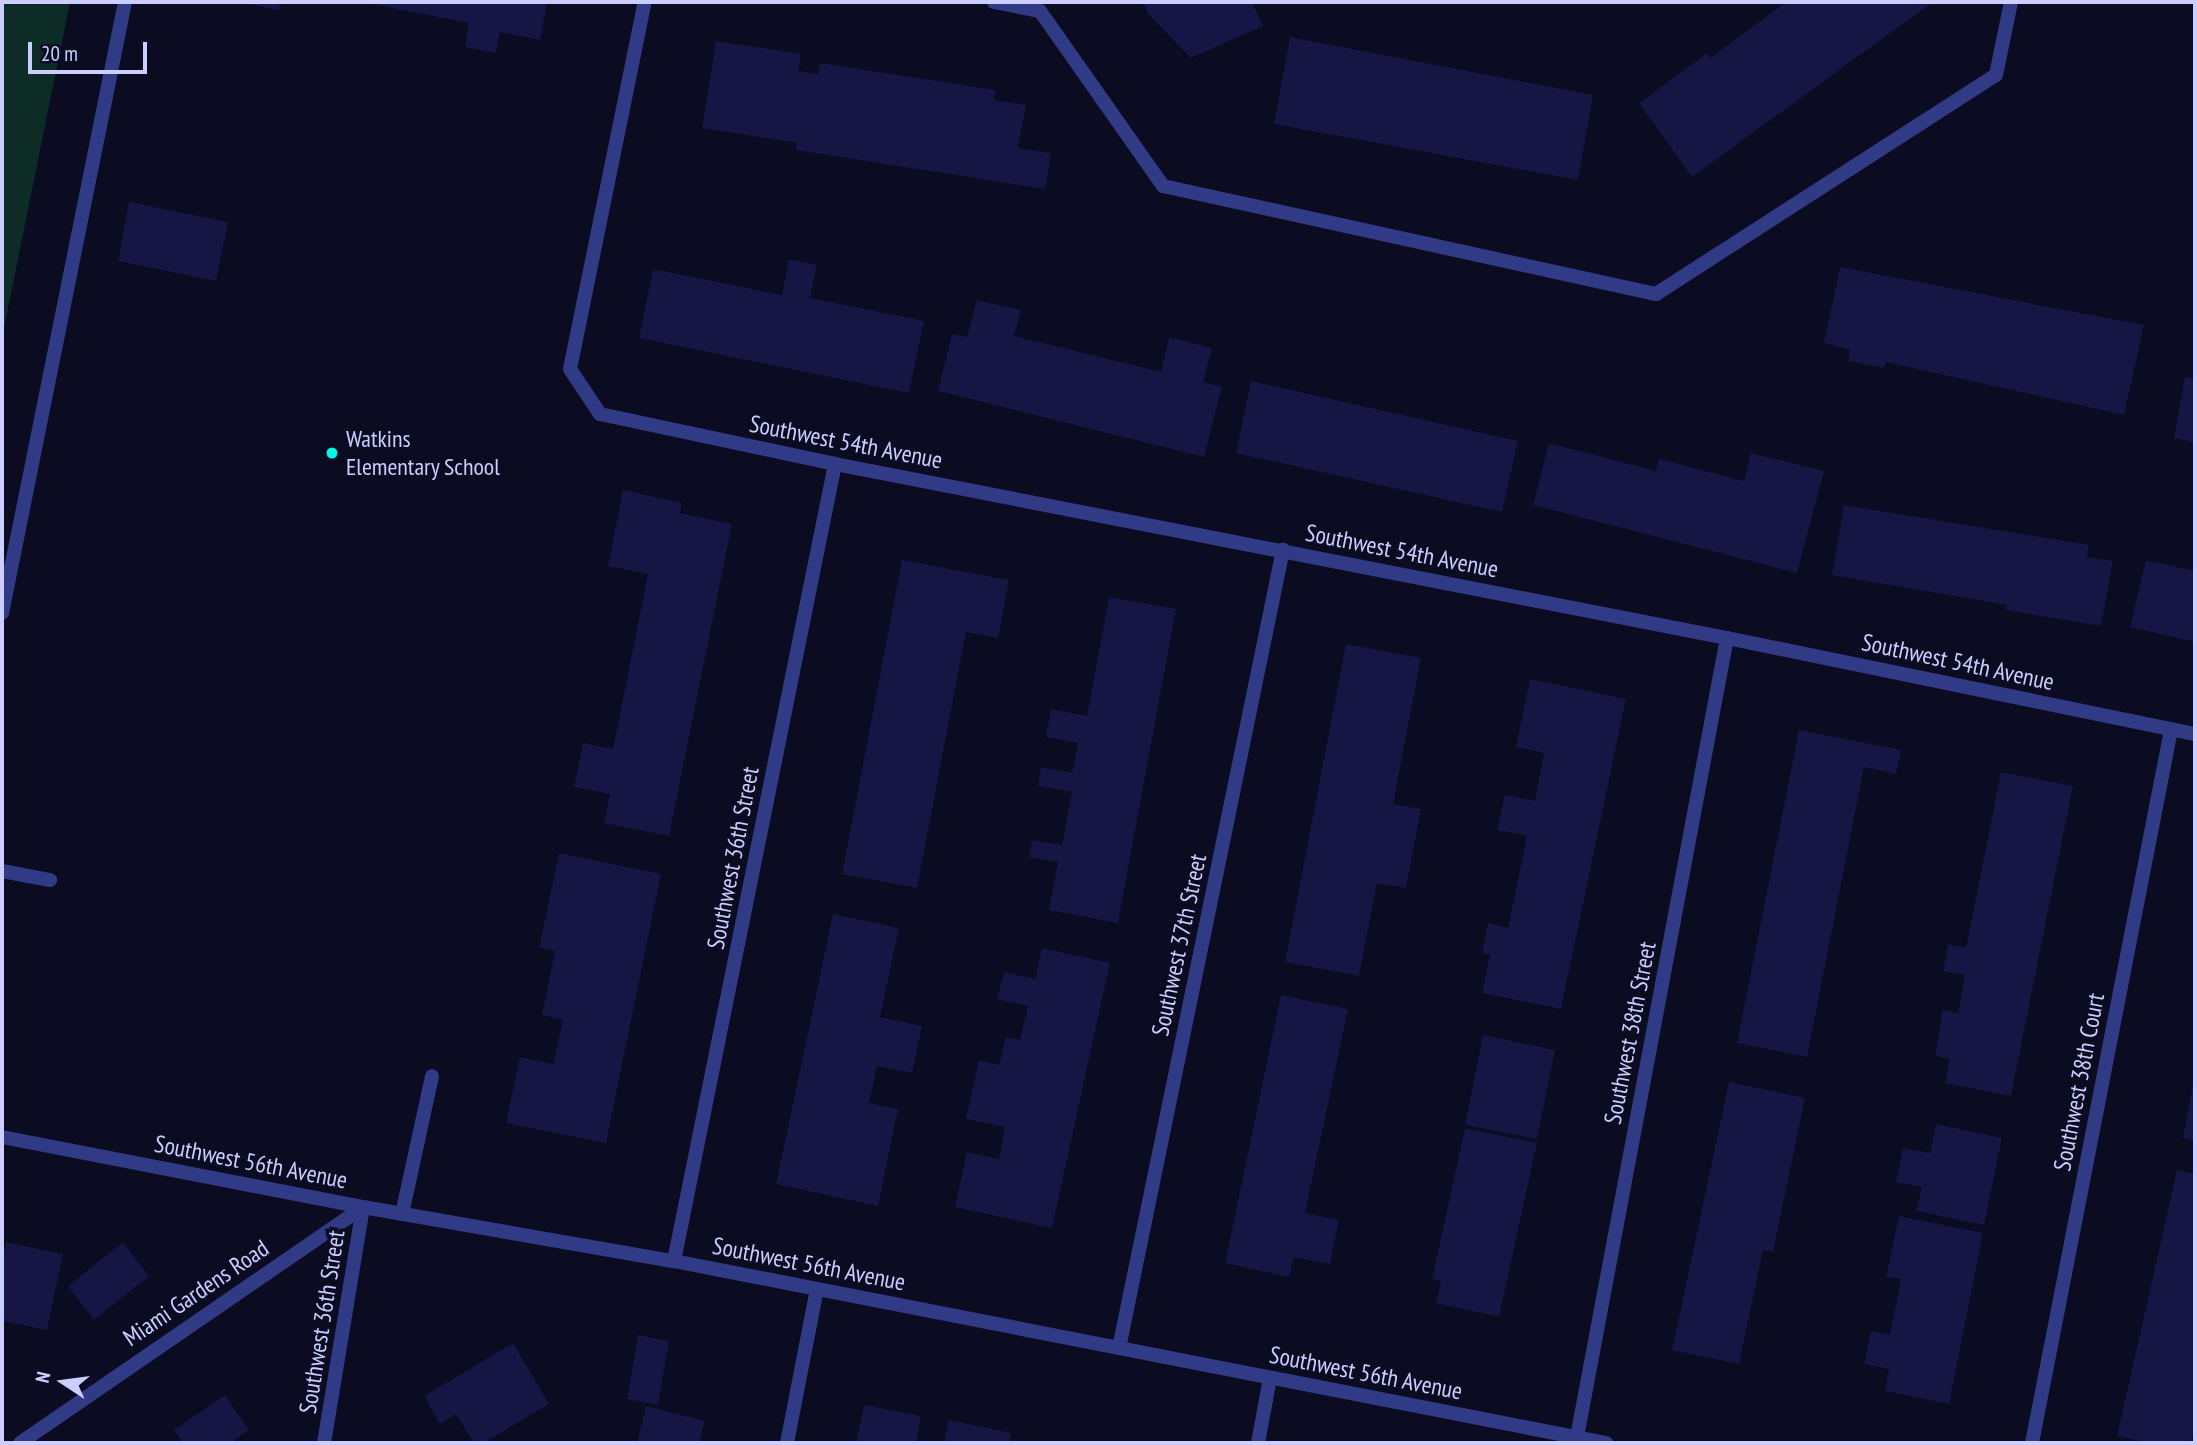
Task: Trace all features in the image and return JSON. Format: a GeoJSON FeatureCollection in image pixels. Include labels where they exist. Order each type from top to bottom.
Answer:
{"type":"FeatureCollection","features":[{"type":"Feature","properties":{"kind":"street"},"geometry":{"type":"LineString","coordinates":[[2,613],[125,2]]}},
{"type":"Feature","properties":{"kind":"street","name":"Southwest 54th Avenue"},"geometry":{"type":"LineString","coordinates":[[645,2],[570,369],[600,414],[835,464],[1727,638],[2195,734]]}},
{"type":"Feature","properties":{"kind":"street"},"geometry":{"type":"LineString","coordinates":[[994,2],[1040,11],[1163,186],[1656,294],[1996,75],[2011,2]]}},
{"type":"Feature","properties":{"kind":"street","name":"Southwest 36th Street"},"geometry":{"type":"LineString","coordinates":[[674,1261],[835,464]]}},
{"type":"Feature","properties":{"kind":"street","name":"Southwest 37th Street"},"geometry":{"type":"LineString","coordinates":[[1119,1348],[1283,550]]}},
{"type":"Feature","properties":{"kind":"street","name":"Southwest 38th Street"},"geometry":{"type":"LineString","coordinates":[[1577,1437],[1727,638]]}},
{"type":"Feature","properties":{"kind":"street","name":"Southwest 38th Court"},"geometry":{"type":"LineString","coordinates":[[2032,1443],[2171,730]]}},
{"type":"Feature","properties":{"kind":"street"},"geometry":{"type":"LineString","coordinates":[[2,871],[50,880]]}},
{"type":"Feature","properties":{"kind":"street"},"geometry":{"type":"LineString","coordinates":[[402,1214],[432,1076]]}},
{"type":"Feature","properties":{"kind":"street","name":"Southwest 56th Avenue"},"geometry":{"type":"LineString","coordinates":[[2,1137],[363,1207],[674,1261],[1606,1443]]}},
{"type":"Feature","properties":{"kind":"street","name":"Southwest 36th Street"},"geometry":{"type":"LineString","coordinates":[[324,1443],[363,1207]]}},
{"type":"Feature","properties":{"kind":"street","name":"Miami Gardens Road"},"geometry":{"type":"LineString","coordinates":[[20,1443],[363,1207]]}},
{"type":"Feature","properties":{"kind":"street"},"geometry":{"type":"LineString","coordinates":[[787,1443],[817,1289]]}},
{"type":"Feature","properties":{"kind":"street"},"geometry":{"type":"LineString","coordinates":[[1258,1443],[1270,1378]]}},
{"type":"Feature","properties":{"kind":"green space"},"geometry":{"type":"Polygon","coordinates":[[[2,2],[70,2],[2,338],[2,2]]]}},
{"type":"Feature","properties":{"kind":"building"},"geometry":{"type":"Polygon","coordinates":[[[280,2],[279,10],[249,4],[280,2]]]}},
{"type":"Feature","properties":{"kind":"building"},"geometry":{"type":"Polygon","coordinates":[[[362,2],[547,2],[540,40],[500,32],[496,53],[465,47],[469,23],[362,2]]]}},
{"type":"Feature","properties":{"kind":"building"},"geometry":{"type":"Polygon","coordinates":[[[1143,2],[1252,2],[1263,26],[1191,58],[1148,14],[1143,2]]]}},
{"type":"Feature","properties":{"kind":"building"},"geometry":{"type":"Polygon","coordinates":[[[1786,2],[1933,2],[1692,177],[1639,103],[1707,53],[1710,58],[1786,2]]]}},
{"type":"Feature","properties":{"kind":"building"},"geometry":{"type":"Polygon","coordinates":[[[1290,37],[1593,95],[1578,180],[1274,124],[1290,37]]]}},
{"type":"Feature","properties":{"kind":"building"},"geometry":{"type":"Polygon","coordinates":[[[716,41],[801,54],[798,71],[818,74],[820,63],[996,90],[994,100],[1026,105],[1018,148],[1051,153],[1045,189],[796,150],[797,143],[702,128],[716,41]]]}},
{"type":"Feature","properties":{"kind":"building"},"geometry":{"type":"Polygon","coordinates":[[[129,202],[228,222],[216,281],[118,261],[129,202]]]}},
{"type":"Feature","properties":{"kind":"building"},"geometry":{"type":"Polygon","coordinates":[[[789,259],[817,265],[810,298],[924,321],[909,393],[639,338],[653,269],[782,295],[789,259]]]}},
{"type":"Feature","properties":{"kind":"building"},"geometry":{"type":"Polygon","coordinates":[[[1840,267],[2144,325],[2124,415],[1886,362],[1884,368],[1848,361],[1850,350],[1824,343],[1840,267]]]}},
{"type":"Feature","properties":{"kind":"building"},"geometry":{"type":"Polygon","coordinates":[[[977,300],[1021,310],[1014,336],[1161,372],[1169,337],[1212,348],[1203,382],[1222,387],[1204,457],[938,391],[952,334],[967,337],[977,300]]]}},
{"type":"Feature","properties":{"kind":"building"},"geometry":{"type":"Polygon","coordinates":[[[2185,377],[2195,379],[2195,442],[2174,438],[2185,377]]]}},
{"type":"Feature","properties":{"kind":"building"},"geometry":{"type":"Polygon","coordinates":[[[1251,381],[1518,441],[1502,512],[1236,453],[1251,381]]]}},
{"type":"Feature","properties":{"kind":"building"},"geometry":{"type":"Polygon","coordinates":[[[1549,443],[1656,471],[1659,459],[1744,481],[1751,453],[1824,471],[1797,573],[1533,505],[1549,443]]]}},
{"type":"Feature","properties":{"kind":"building"},"geometry":{"type":"Polygon","coordinates":[[[623,490],[682,503],[680,513],[732,524],[669,836],[604,823],[610,794],[574,787],[583,743],[613,749],[648,574],[608,566],[623,490]]]}},
{"type":"Feature","properties":{"kind":"building"},"geometry":{"type":"Polygon","coordinates":[[[1844,505],[2089,545],[2087,557],[2113,561],[2101,626],[2006,610],[2007,605],[1832,575],[1844,505]]]}},
{"type":"Feature","properties":{"kind":"building"},"geometry":{"type":"Polygon","coordinates":[[[902,560],[1009,580],[998,638],[966,632],[917,888],[842,874],[902,560]]]}},
{"type":"Feature","properties":{"kind":"building"},"geometry":{"type":"Polygon","coordinates":[[[2146,560],[2195,571],[2195,642],[2130,627],[2146,560]]]}},
{"type":"Feature","properties":{"kind":"building"},"geometry":{"type":"Polygon","coordinates":[[[1109,597],[1176,609],[1118,923],[1049,910],[1058,862],[1029,857],[1032,840],[1062,845],[1072,792],[1038,786],[1041,767],[1072,773],[1078,743],[1046,737],[1051,709],[1087,716],[1109,597]]]}},
{"type":"Feature","properties":{"kind":"building"},"geometry":{"type":"Polygon","coordinates":[[[1346,644],[1421,658],[1393,804],[1421,809],[1406,888],[1377,883],[1359,976],[1285,962],[1346,644]]]}},
{"type":"Feature","properties":{"kind":"building"},"geometry":{"type":"Polygon","coordinates":[[[1530,679],[1626,699],[1561,1009],[1482,993],[1490,955],[1482,953],[1488,923],[1508,928],[1527,836],[1497,830],[1505,795],[1535,801],[1544,753],[1516,747],[1530,679]]]}},
{"type":"Feature","properties":{"kind":"building"},"geometry":{"type":"Polygon","coordinates":[[[1799,730],[1901,750],[1896,774],[1864,767],[1807,1057],[1737,1043],[1799,730]]]}},
{"type":"Feature","properties":{"kind":"building"},"geometry":{"type":"Polygon","coordinates":[[[2001,772],[2073,786],[2011,1096],[1945,1083],[1950,1059],[1935,1056],[1943,1010],[1958,1013],[1965,975],[1943,971],[1948,944],[1966,948],[2001,772]]]}},
{"type":"Feature","properties":{"kind":"building"},"geometry":{"type":"Polygon","coordinates":[[[559,853],[661,874],[606,1143],[506,1123],[520,1057],[553,1064],[563,1020],[542,1015],[555,951],[539,948],[559,853]]]}},
{"type":"Feature","properties":{"kind":"building"},"geometry":{"type":"Polygon","coordinates":[[[833,914],[899,928],[880,1017],[922,1026],[912,1073],[877,1066],[869,1103],[898,1109],[878,1206],[776,1184],[833,914]]]}},
{"type":"Feature","properties":{"kind":"building"},"geometry":{"type":"Polygon","coordinates":[[[1042,948],[1110,963],[1052,1228],[955,1207],[967,1152],[999,1159],[1005,1127],[966,1119],[979,1060],[999,1065],[1006,1037],[1020,1040],[1028,1006],[997,999],[1004,972],[1035,979],[1042,948]]]}},
{"type":"Feature","properties":{"kind":"building"},"geometry":{"type":"Polygon","coordinates":[[[1281,995],[1348,1009],[1305,1213],[1339,1220],[1330,1264],[1294,1257],[1289,1277],[1225,1263],[1281,995]]]}},
{"type":"Feature","properties":{"kind":"building"},"geometry":{"type":"Polygon","coordinates":[[[1483,1035],[1555,1050],[1537,1139],[1465,1125],[1483,1035]]]}},
{"type":"Feature","properties":{"kind":"building"},"geometry":{"type":"Polygon","coordinates":[[[2195,1079],[2195,1140],[2183,1138],[2195,1079]]]}},
{"type":"Feature","properties":{"kind":"building"},"geometry":{"type":"Polygon","coordinates":[[[1729,1082],[1805,1098],[1773,1252],[1763,1250],[1739,1364],[1672,1350],[1729,1082]]]}},
{"type":"Feature","properties":{"kind":"building"},"geometry":{"type":"Polygon","coordinates":[[[1936,1124],[2002,1138],[1984,1225],[1916,1211],[1922,1187],[1896,1182],[1903,1148],[1930,1153],[1936,1124]]]}},
{"type":"Feature","properties":{"kind":"building"},"geometry":{"type":"Polygon","coordinates":[[[1465,1128],[1537,1143],[1499,1317],[1436,1303],[1441,1281],[1432,1279],[1465,1128]]]}},
{"type":"Feature","properties":{"kind":"building"},"geometry":{"type":"Polygon","coordinates":[[[2177,1170],[2195,1174],[2195,1423],[2191,1443],[2148,1443],[2117,1436],[2177,1170]]]}},
{"type":"Feature","properties":{"kind":"building"},"geometry":{"type":"Polygon","coordinates":[[[1899,1216],[1983,1233],[1949,1404],[1885,1391],[1889,1369],[1864,1364],[1871,1331],[1890,1335],[1901,1279],[1886,1277],[1899,1216]]]}},
{"type":"Feature","properties":{"kind":"building"},"geometry":{"type":"Polygon","coordinates":[[[6,1242],[63,1254],[47,1330],[2,1321],[2,1260],[6,1242]]]}},
{"type":"Feature","properties":{"kind":"building"},"geometry":{"type":"Polygon","coordinates":[[[123,1242],[149,1276],[94,1320],[68,1286],[123,1242]]]}},
{"type":"Feature","properties":{"kind":"building"},"geometry":{"type":"Polygon","coordinates":[[[638,1335],[669,1341],[658,1405],[627,1399],[638,1335]]]}},
{"type":"Feature","properties":{"kind":"building"},"geometry":{"type":"Polygon","coordinates":[[[513,1343],[549,1404],[484,1443],[474,1443],[456,1414],[440,1424],[424,1396],[513,1343]]]}},
{"type":"Feature","properties":{"kind":"building"},"geometry":{"type":"Polygon","coordinates":[[[225,1395],[249,1430],[230,1443],[183,1443],[174,1430],[225,1395]]]}},
{"type":"Feature","properties":{"kind":"building"},"geometry":{"type":"Polygon","coordinates":[[[864,1405],[921,1416],[916,1443],[856,1443],[864,1405]]]}},
{"type":"Feature","properties":{"kind":"building"},"geometry":{"type":"Polygon","coordinates":[[[646,1406],[705,1421],[699,1443],[637,1443],[646,1406]]]}},
{"type":"Feature","properties":{"kind":"building"},"geometry":{"type":"Polygon","coordinates":[[[949,1420],[1011,1433],[1009,1443],[944,1443],[949,1420]]]}},
{"type":"Feature","properties":{"kind":"place","name":"Watkins Elementary School"},"geometry":{"type":"Point","coordinates":[332,453]}}]}
